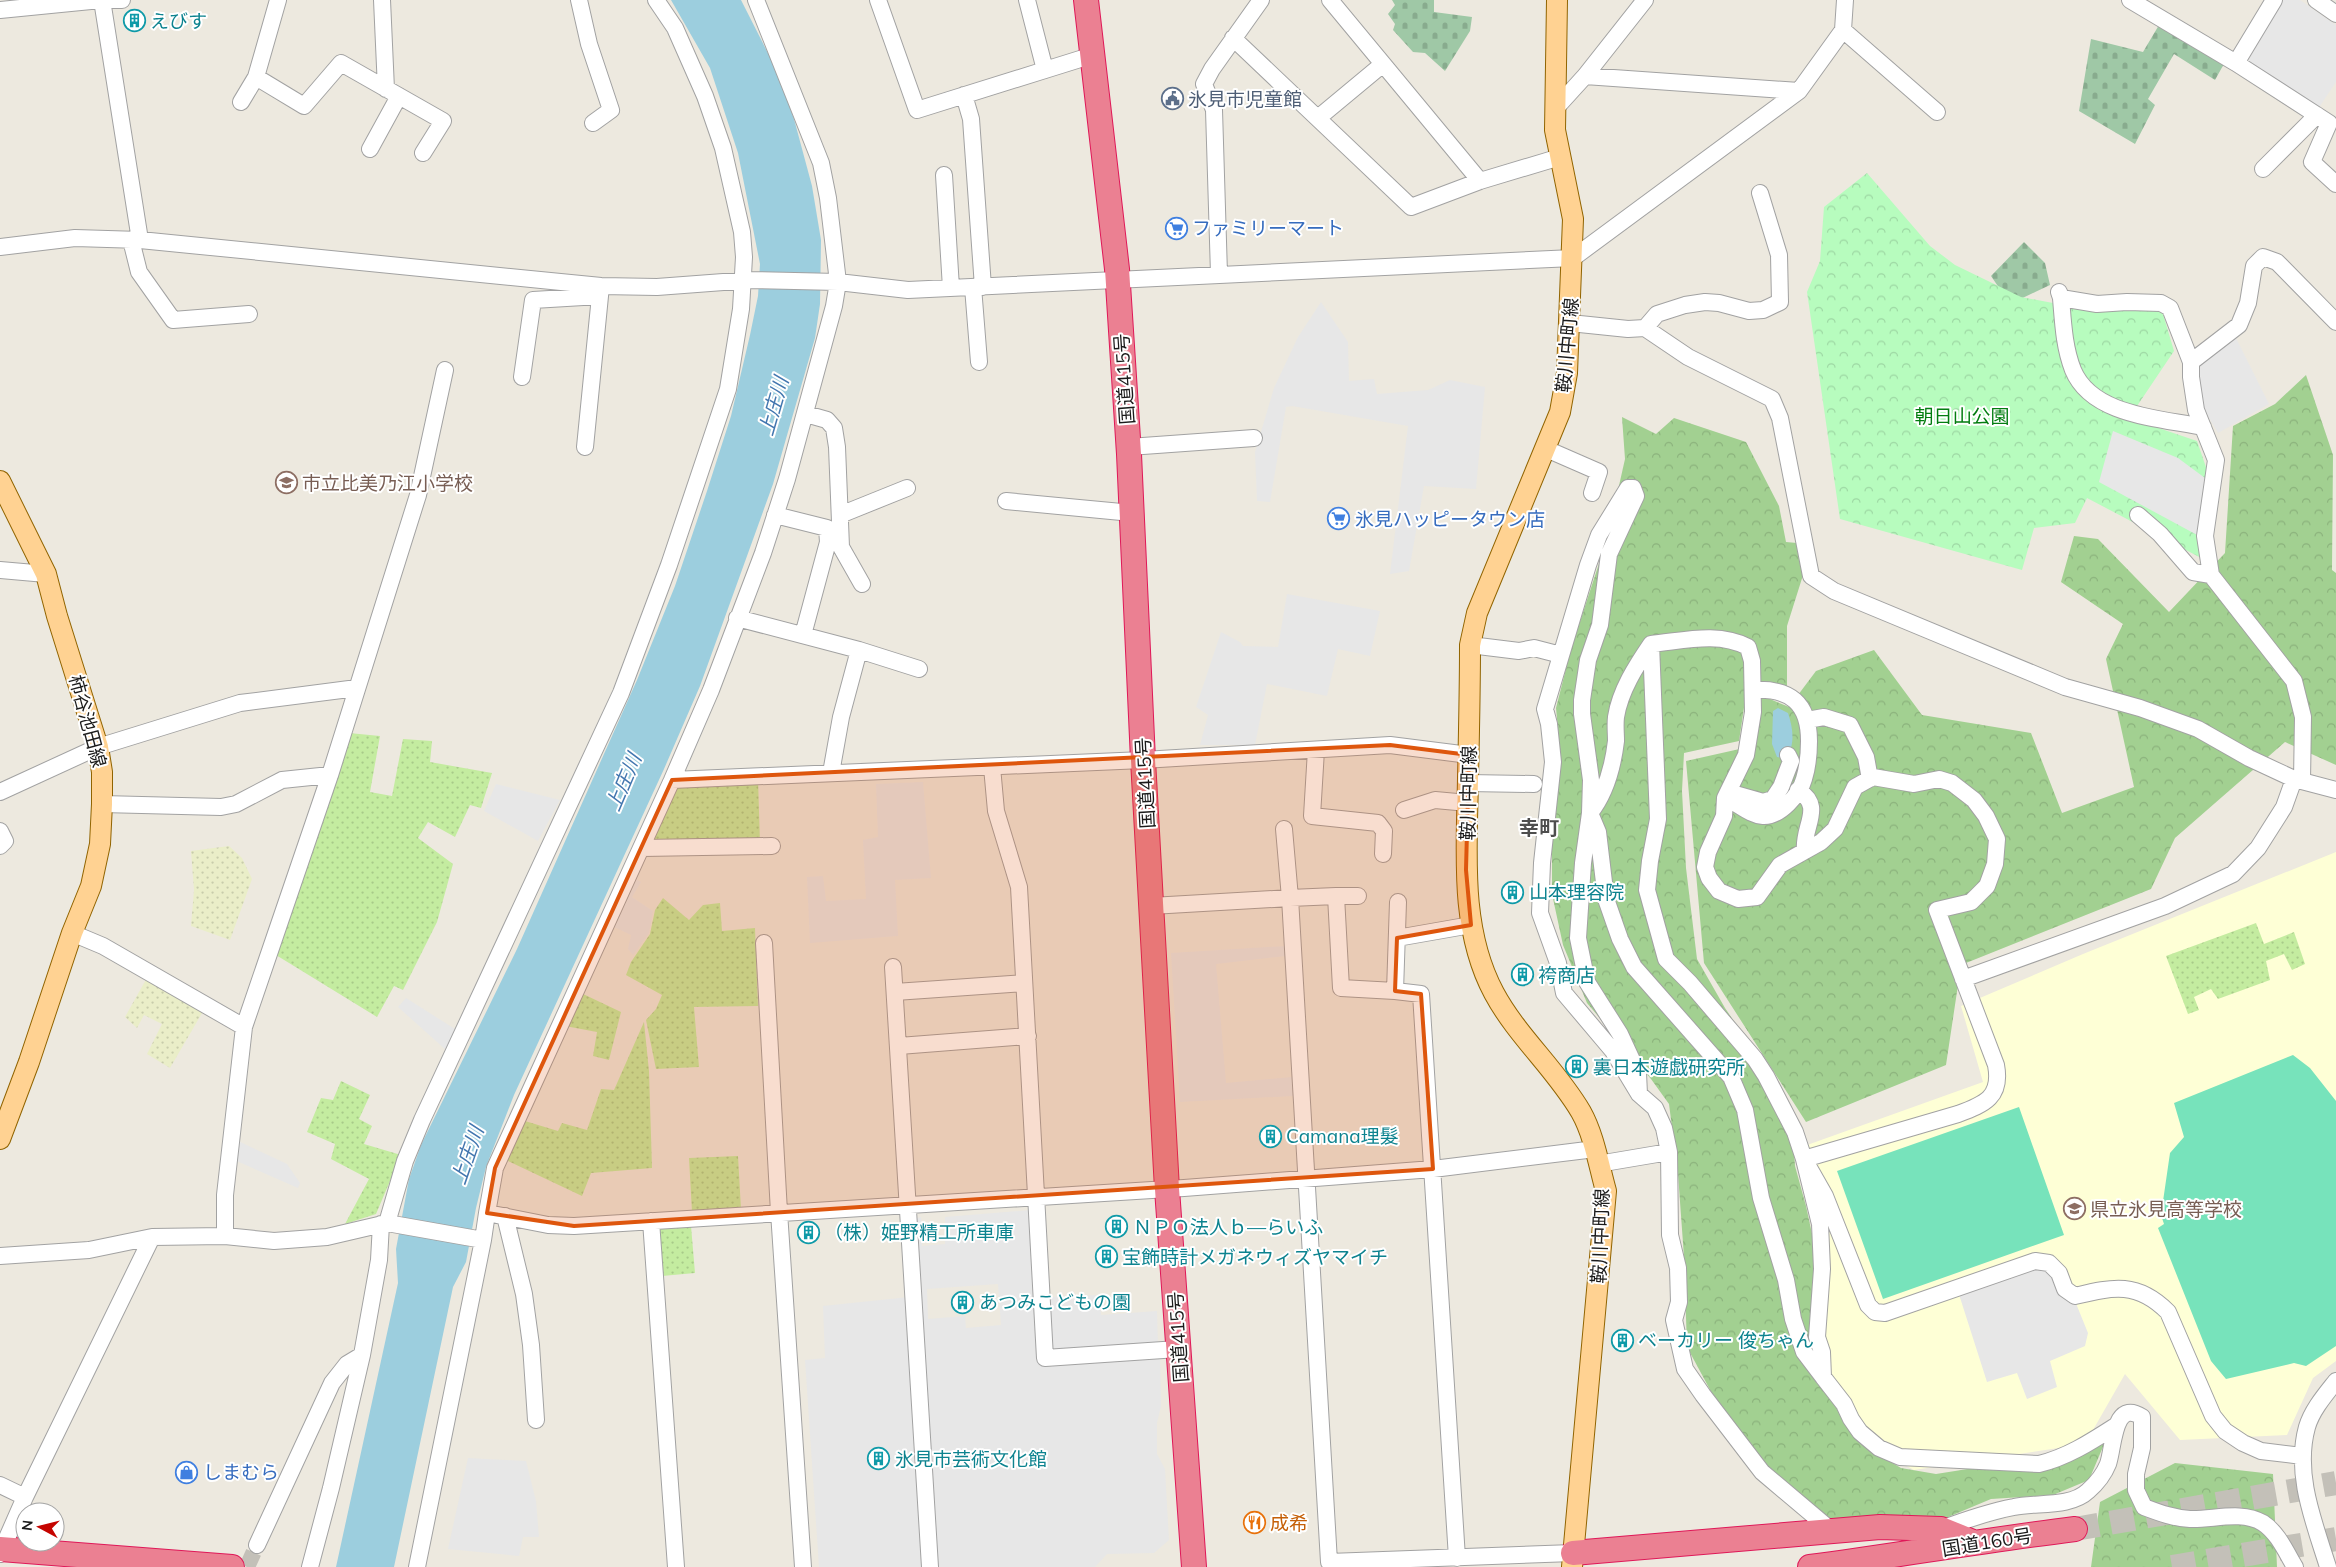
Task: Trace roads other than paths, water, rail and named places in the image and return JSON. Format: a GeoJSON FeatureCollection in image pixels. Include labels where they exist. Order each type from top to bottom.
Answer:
{"type":"FeatureCollection","features":[{"type":"Feature","properties":{"kind":"highway","name":"国道415号"},"geometry":{"type":"LineString","coordinates":[[1086,0],[1116,278],[1129,447],[1143,760],[1167,1188],[1194,1567]]}},
{"type":"Feature","properties":{"kind":"highway"},"geometry":{"type":"LineString","coordinates":[[1573,1560],[1880,1527],[1941,1529],[1973,1542]]}},
{"type":"Feature","properties":{"kind":"highway","name":"国道160号"},"geometry":{"type":"LineString","coordinates":[[1810,1567],[1892,1556],[1973,1542],[2075,1529]]}},
{"type":"Feature","properties":{"kind":"highway"},"geometry":{"type":"LineString","coordinates":[[1,1551],[232,1567]]}},
{"type":"Feature","properties":{"kind":"main road","name":"鞍川中町線"},"geometry":{"type":"LineString","coordinates":[[1557,0],[1555,130],[1573,219],[1573,258],[1567,373],[1560,412],[1476,613],[1470,645],[1466,870],[1471,925],[1483,967],[1494,993],[1514,1024],[1581,1113],[1606,1191],[1573,1560]]}},
{"type":"Feature","properties":{"kind":"main road","name":"柿谷池田線"},"geometry":{"type":"LineString","coordinates":[[0,481],[46,574],[57,616],[98,747],[102,772],[100,844],[91,886],[72,933],[29,1062],[0,1139]]}},
{"type":"Feature","properties":{"kind":"street"},"geometry":{"type":"LineString","coordinates":[[102,0],[139,272],[173,320],[249,314]]}},
{"type":"Feature","properties":{"kind":"street"},"geometry":{"type":"LineString","coordinates":[[0,10],[102,0],[122,0]]}},
{"type":"Feature","properties":{"kind":"street"},"geometry":{"type":"LineString","coordinates":[[241,102],[256,77],[278,0]]}},
{"type":"Feature","properties":{"kind":"street"},"geometry":{"type":"LineString","coordinates":[[370,149],[393,93],[382,0]]}},
{"type":"Feature","properties":{"kind":"street"},"geometry":{"type":"LineString","coordinates":[[580,0],[589,44],[610,110],[593,123]]}},
{"type":"Feature","properties":{"kind":"street"},"geometry":{"type":"LineString","coordinates":[[310,1567],[331,1488],[362,1355],[384,1224],[404,1161],[622,693],[669,565],[728,389],[746,281],[742,232],[722,148],[705,96],[675,28],[656,0]]}},
{"type":"Feature","properties":{"kind":"street"},"geometry":{"type":"LineString","coordinates":[[418,1567],[480,1240],[496,1168],[642,848],[711,690],[775,515],[806,414],[834,306],[835,282],[828,198],[821,162],[756,0]]}},
{"type":"Feature","properties":{"kind":"street"},"geometry":{"type":"LineString","coordinates":[[878,0],[917,110],[1093,55]]}},
{"type":"Feature","properties":{"kind":"street"},"geometry":{"type":"LineString","coordinates":[[1027,0],[1045,70]]}},
{"type":"Feature","properties":{"kind":"street"},"geometry":{"type":"LineString","coordinates":[[1219,274],[1214,110],[1204,84],[1261,0]]}},
{"type":"Feature","properties":{"kind":"street"},"geometry":{"type":"LineString","coordinates":[[1330,0],[1480,182]]}},
{"type":"Feature","properties":{"kind":"street"},"geometry":{"type":"LineString","coordinates":[[1555,109],[1584,76],[1644,0]]}},
{"type":"Feature","properties":{"kind":"street"},"geometry":{"type":"LineString","coordinates":[[522,377],[533,300],[601,291],[746,281],[835,282],[908,290],[1116,278],[1573,258],[1799,91],[1843,30],[1845,0]]}},
{"type":"Feature","properties":{"kind":"street"},"geometry":{"type":"LineString","coordinates":[[2130,0],[2236,63],[2329,123],[2312,162],[2336,184]]}},
{"type":"Feature","properties":{"kind":"street"},"geometry":{"type":"LineString","coordinates":[[2236,63],[2274,0]]}},
{"type":"Feature","properties":{"kind":"street"},"geometry":{"type":"LineString","coordinates":[[2316,0],[2336,14]]}},
{"type":"Feature","properties":{"kind":"street"},"geometry":{"type":"LineString","coordinates":[[1843,30],[1936,112]]}},
{"type":"Feature","properties":{"kind":"street"},"geometry":{"type":"LineString","coordinates":[[1234,38],[1411,207],[1480,182],[1560,157]]}},
{"type":"Feature","properties":{"kind":"street"},"geometry":{"type":"LineString","coordinates":[[256,77],[304,106],[341,64],[443,121],[423,154]]}},
{"type":"Feature","properties":{"kind":"street"},"geometry":{"type":"LineString","coordinates":[[1318,118],[1384,64]]}},
{"type":"Feature","properties":{"kind":"street"},"geometry":{"type":"LineString","coordinates":[[1584,76],[1799,91]]}},
{"type":"Feature","properties":{"kind":"street"},"geometry":{"type":"LineString","coordinates":[[964,95],[971,119],[979,362]]}},
{"type":"Feature","properties":{"kind":"street"},"geometry":{"type":"LineString","coordinates":[[2263,169],[2317,115]]}},
{"type":"Feature","properties":{"kind":"street"},"geometry":{"type":"LineString","coordinates":[[944,175],[951,288]]}},
{"type":"Feature","properties":{"kind":"street"},"geometry":{"type":"LineString","coordinates":[[1644,328],[1657,314],[1685,305],[1705,302],[1719,303],[1749,311],[1763,310],[1780,302],[1779,255],[1760,193]]}},
{"type":"Feature","properties":{"kind":"street"},"geometry":{"type":"LineString","coordinates":[[0,247],[75,238],[136,240],[601,291]]}},
{"type":"Feature","properties":{"kind":"street"},"geometry":{"type":"LineString","coordinates":[[2191,362],[2239,325],[2248,303],[2254,266],[2263,258],[2277,262],[2336,322]]}},
{"type":"Feature","properties":{"kind":"street"},"geometry":{"type":"LineString","coordinates":[[585,447],[601,291]]}},
{"type":"Feature","properties":{"kind":"street"},"geometry":{"type":"LineString","coordinates":[[1964,979],[2165,906],[2233,874],[2258,848],[2284,807],[2298,780],[2303,717],[2294,682],[2211,575],[2206,536],[2216,460],[2203,427],[2196,410],[2191,377],[2191,362],[2170,308],[2161,303],[2127,302],[2097,304],[2060,295],[2064,334],[2073,370],[2086,391],[2101,403],[2125,411],[2203,427]]}},
{"type":"Feature","properties":{"kind":"street"},"geometry":{"type":"LineString","coordinates":[[1570,323],[1628,329],[1644,328],[1688,358],[1772,400],[1780,418],[1811,576],[1834,591],[2065,687],[2140,708],[2198,729],[2250,758],[2298,780],[2336,790]]}},
{"type":"Feature","properties":{"kind":"street"},"geometry":{"type":"LineString","coordinates":[[225,1236],[225,1195],[244,1027],[330,775],[418,495],[445,370]]}},
{"type":"Feature","properties":{"kind":"street"},"geometry":{"type":"LineString","coordinates":[[806,414],[827,420],[834,428],[838,447],[841,547],[862,584]]}},
{"type":"Feature","properties":{"kind":"street"},"geometry":{"type":"LineString","coordinates":[[1129,447],[1254,438]]}},
{"type":"Feature","properties":{"kind":"street"},"geometry":{"type":"LineString","coordinates":[[1544,448],[1599,472],[1592,493]]}},
{"type":"Feature","properties":{"kind":"street"},"geometry":{"type":"LineString","coordinates":[[840,515],[907,488]]}},
{"type":"Feature","properties":{"kind":"street"},"geometry":{"type":"LineString","coordinates":[[1640,1094],[1638,1073],[1620,1034],[1588,982],[1578,938],[1583,863],[1590,813],[1591,780],[1582,714],[1582,700],[1588,660],[1600,625],[1609,554],[1636,496],[1633,488],[1628,488],[1599,535],[1588,565],[1545,709],[1549,724],[1553,762],[1542,864],[1540,913],[1558,964],[1564,993],[1613,1051],[1640,1094],[1656,1108],[1664,1128],[1669,1152],[1670,1235],[1678,1268],[1679,1302],[1674,1320],[1685,1370],[1762,1472],[1832,1531]]}},
{"type":"Feature","properties":{"kind":"street"},"geometry":{"type":"LineString","coordinates":[[1006,501],[1132,513]]}},
{"type":"Feature","properties":{"kind":"street"},"geometry":{"type":"LineString","coordinates":[[775,515],[827,528],[828,542],[803,635]]}},
{"type":"Feature","properties":{"kind":"street"},"geometry":{"type":"LineString","coordinates":[[2138,515],[2160,534],[2193,572],[2211,575]]}},
{"type":"Feature","properties":{"kind":"street"},"geometry":{"type":"LineString","coordinates":[[0,570],[46,574]]}},
{"type":"Feature","properties":{"kind":"street"},"geometry":{"type":"LineString","coordinates":[[737,618],[859,650],[919,669]]}},
{"type":"Feature","properties":{"kind":"street"},"geometry":{"type":"LineString","coordinates":[[1651,644],[1720,637],[1736,641],[1748,647],[1752,661],[1753,712],[1746,755],[1726,796],[1724,816],[1708,852],[1705,867],[1709,878],[1719,891],[1738,899],[1757,897],[1780,865],[1822,842],[1835,830],[1854,787],[1873,777],[1914,784],[1939,779],[1952,783],[1974,800],[1986,816],[1997,839],[1995,864],[1988,886],[1971,902],[1937,910],[1996,1064],[1997,1081],[1993,1094],[1982,1105],[1958,1114],[1804,1159]]}},
{"type":"Feature","properties":{"kind":"street"},"geometry":{"type":"LineString","coordinates":[[1590,813],[1601,799],[1608,776],[1616,742],[1616,717],[1623,694],[1651,644]]}},
{"type":"Feature","properties":{"kind":"street"},"geometry":{"type":"LineString","coordinates":[[1651,644],[1658,819],[1647,890],[1666,959],[1690,983],[1755,1059],[1794,1132],[1804,1159],[1820,1224],[1822,1270],[1817,1337],[1822,1352],[1823,1377]]}},
{"type":"Feature","properties":{"kind":"street"},"geometry":{"type":"LineString","coordinates":[[1470,645],[1519,651],[1534,648],[1561,655]]}},
{"type":"Feature","properties":{"kind":"street"},"geometry":{"type":"LineString","coordinates":[[831,773],[842,717],[859,650]]}},
{"type":"Feature","properties":{"kind":"street"},"geometry":{"type":"LineString","coordinates":[[0,792],[98,747],[240,702],[357,688]]}},
{"type":"Feature","properties":{"kind":"street"},"geometry":{"type":"LineString","coordinates":[[1726,796],[1763,816],[1774,814],[1783,809],[1804,782],[1809,760],[1807,720],[1802,708],[1792,698],[1781,692],[1753,690]]}},
{"type":"Feature","properties":{"kind":"street"},"geometry":{"type":"LineString","coordinates":[[1807,720],[1824,717],[1850,725],[1866,757],[1870,779]]}},
{"type":"Feature","properties":{"kind":"street"},"geometry":{"type":"LineString","coordinates":[[672,780],[1143,760],[1390,745],[1469,755]]}},
{"type":"Feature","properties":{"kind":"street"},"geometry":{"type":"LineString","coordinates":[[1316,750],[1312,816],[1378,823],[1384,831],[1383,854]]}},
{"type":"Feature","properties":{"kind":"street"},"geometry":{"type":"LineString","coordinates":[[1726,796],[1762,802],[1773,799],[1781,788],[1791,761],[1788,754]]}},
{"type":"Feature","properties":{"kind":"street"},"geometry":{"type":"LineString","coordinates":[[992,767],[996,811],[1019,887],[1045,1358],[1178,1349]]}},
{"type":"Feature","properties":{"kind":"street"},"geometry":{"type":"LineString","coordinates":[[102,804],[220,807],[236,804],[282,780],[330,775]]}},
{"type":"Feature","properties":{"kind":"street"},"geometry":{"type":"LineString","coordinates":[[1468,783],[1534,784]]}},
{"type":"Feature","properties":{"kind":"street"},"geometry":{"type":"LineString","coordinates":[[1798,790],[1808,798],[1812,805],[1811,818],[1804,842],[1805,851]]}},
{"type":"Feature","properties":{"kind":"street"},"geometry":{"type":"LineString","coordinates":[[1404,810],[1435,800],[1468,803]]}},
{"type":"Feature","properties":{"kind":"street"},"geometry":{"type":"LineString","coordinates":[[1590,813],[1598,832],[1606,899],[1620,939],[1634,967],[1731,1077],[1745,1110],[1761,1198],[1786,1280],[1793,1319],[1804,1352],[1844,1404],[1860,1432],[1879,1448],[1900,1457],[2039,1464],[2058,1460],[2092,1442],[2117,1425]]}},
{"type":"Feature","properties":{"kind":"street"},"geometry":{"type":"LineString","coordinates":[[1284,829],[1290,898],[1329,1562],[1457,1558],[1573,1560]]}},
{"type":"Feature","properties":{"kind":"street"},"geometry":{"type":"LineString","coordinates":[[0,831],[5,841],[0,846]]}},
{"type":"Feature","properties":{"kind":"street"},"geometry":{"type":"LineString","coordinates":[[642,848],[772,846]]}},
{"type":"Feature","properties":{"kind":"street"},"geometry":{"type":"LineString","coordinates":[[1336,896],[1341,988],[1395,990],[1421,994],[1434,1169],[1457,1558]]}},
{"type":"Feature","properties":{"kind":"street"},"geometry":{"type":"LineString","coordinates":[[1151,906],[1358,896]]}},
{"type":"Feature","properties":{"kind":"street"},"geometry":{"type":"LineString","coordinates":[[1395,990],[1398,902]]}},
{"type":"Feature","properties":{"kind":"street"},"geometry":{"type":"LineString","coordinates":[[1396,938],[1471,925]]}},
{"type":"Feature","properties":{"kind":"street"},"geometry":{"type":"LineString","coordinates":[[72,933],[111,950],[244,1027]]}},
{"type":"Feature","properties":{"kind":"street"},"geometry":{"type":"LineString","coordinates":[[764,943],[779,1212],[803,1567]]}},
{"type":"Feature","properties":{"kind":"street"},"geometry":{"type":"LineString","coordinates":[[894,967],[930,1567]]}},
{"type":"Feature","properties":{"kind":"street"},"geometry":{"type":"LineString","coordinates":[[895,992],[1024,983]]}},
{"type":"Feature","properties":{"kind":"street"},"geometry":{"type":"LineString","coordinates":[[899,1046],[1028,1036]]}},
{"type":"Feature","properties":{"kind":"street"},"geometry":{"type":"LineString","coordinates":[[487,1212],[548,1225],[574,1226],[1167,1188],[1669,1152]]}},
{"type":"Feature","properties":{"kind":"street"},"geometry":{"type":"LineString","coordinates":[[1804,1159],[1825,1196],[1868,1305],[1875,1312],[1885,1313],[2035,1261],[2050,1263],[2059,1273],[2065,1289],[2075,1296],[2106,1288],[2125,1288],[2140,1292],[2158,1302],[2168,1312],[2213,1416],[2225,1431],[2243,1443],[2261,1451],[2302,1456]]}},
{"type":"Feature","properties":{"kind":"street"},"geometry":{"type":"LineString","coordinates":[[506,1216],[524,1294],[531,1345],[536,1420]]}},
{"type":"Feature","properties":{"kind":"street"},"geometry":{"type":"LineString","coordinates":[[651,1221],[676,1567]]}},
{"type":"Feature","properties":{"kind":"street"},"geometry":{"type":"LineString","coordinates":[[0,1256],[90,1250],[152,1237],[225,1236],[274,1241],[327,1237],[384,1224],[480,1240]]}},
{"type":"Feature","properties":{"kind":"street"},"geometry":{"type":"LineString","coordinates":[[1,1551],[25,1496],[152,1237]]}},
{"type":"Feature","properties":{"kind":"street"},"geometry":{"type":"LineString","coordinates":[[257,1545],[332,1383],[347,1364],[362,1355]]}},
{"type":"Feature","properties":{"kind":"street"},"geometry":{"type":"LineString","coordinates":[[2328,1567],[2304,1484],[2302,1456],[2308,1426],[2321,1400],[2336,1381]]}},
{"type":"Feature","properties":{"kind":"street"},"geometry":{"type":"LineString","coordinates":[[1941,1529],[1976,1515],[2016,1506],[2066,1501],[2086,1494],[2098,1481],[2108,1464],[2117,1425],[2121,1417],[2128,1412],[2142,1417],[2142,1448],[2136,1474],[2136,1490],[2144,1508],[2170,1517],[2192,1519],[2236,1516],[2262,1523],[2277,1536],[2295,1567]]}},
{"type":"Feature","properties":{"kind":"street"},"geometry":{"type":"LineString","coordinates":[[0,1485],[25,1496]]}},
{"type":"Feature","properties":{"kind":"water","name":"上庄川"},"geometry":{"type":"Polygon","coordinates":[[[671,0],[741,0],[776,69],[794,119],[812,186],[821,240],[820,304],[815,338],[773,484],[700,686],[664,769],[514,1095],[486,1167],[466,1262],[453,1287],[394,1567],[336,1567],[398,1283],[396,1249],[409,1179],[421,1145],[517,949],[637,680],[675,586],[731,416],[750,335],[758,296],[760,264],[738,153],[710,68],[671,0]]]}},
{"type":"Feature","properties":{"kind":"water"},"geometry":{"type":"Polygon","coordinates":[[[1778,708],[1788,713],[1792,731],[1791,748],[1785,758],[1777,757],[1772,744],[1773,711],[1778,708]]]}},
{"type":"Feature","properties":{"kind":"tunnel"},"geometry":{"type":"LineString","coordinates":[[2075,1529],[2336,1483]]}},
{"type":"Feature","properties":{"kind":"tunnel"},"geometry":{"type":"LineString","coordinates":[[2172,1567],[2336,1539]]}},
{"type":"Feature","properties":{"kind":"tunnel"},"geometry":{"type":"LineString","coordinates":[[247,1567],[257,1545]]}},
{"type":"Feature","properties":{"kind":"place","name":"えびす"},"geometry":{"type":"Point","coordinates":[134,21]}},
{"type":"Feature","properties":{"kind":"place","name":"氷見市児童館"},"geometry":{"type":"Point","coordinates":[1172,99]}},
{"type":"Feature","properties":{"kind":"place","name":"ファミリーマート"},"geometry":{"type":"Point","coordinates":[1176,228]}},
{"type":"Feature","properties":{"kind":"place","name":"市立比美乃江小学校"},"geometry":{"type":"Point","coordinates":[286,483]}},
{"type":"Feature","properties":{"kind":"place","name":"氷見ハッピータウン店"},"geometry":{"type":"Point","coordinates":[1339,519]}},
{"type":"Feature","properties":{"kind":"place","name":"山本理容院"},"geometry":{"type":"Point","coordinates":[1513,892]}},
{"type":"Feature","properties":{"kind":"place","name":"袴商店"},"geometry":{"type":"Point","coordinates":[1522,975]}},
{"type":"Feature","properties":{"kind":"place","name":"裏日本遊戯研究所"},"geometry":{"type":"Point","coordinates":[1577,1067]}},
{"type":"Feature","properties":{"kind":"place","name":"Camana理髮"},"geometry":{"type":"Point","coordinates":[1270,1136]}},
{"type":"Feature","properties":{"kind":"place","name":"県立氷見高等学校"},"geometry":{"type":"Point","coordinates":[2074,1209]}},
{"type":"Feature","properties":{"kind":"place","name":"ＮＰＯ法人ｂ―らいふ"},"geometry":{"type":"Point","coordinates":[1117,1227]}},
{"type":"Feature","properties":{"kind":"place","name":"（株）姫野精工所車庫"},"geometry":{"type":"Point","coordinates":[808,1232]}},
{"type":"Feature","properties":{"kind":"place","name":"宝飾時計メガネウィズヤマイチ"},"geometry":{"type":"Point","coordinates":[1106,1257]}},
{"type":"Feature","properties":{"kind":"place","name":"あつみこどもの園"},"geometry":{"type":"Point","coordinates":[963,1302]}},
{"type":"Feature","properties":{"kind":"place","name":"ベーカリー 俊ちゃん"},"geometry":{"type":"Point","coordinates":[1622,1340]}},
{"type":"Feature","properties":{"kind":"place","name":"氷見市芸術文化館"},"geometry":{"type":"Point","coordinates":[879,1459]}},
{"type":"Feature","properties":{"kind":"place","name":"しまむら"},"geometry":{"type":"Point","coordinates":[187,1472]}},
{"type":"Feature","properties":{"kind":"place","name":"成希"},"geometry":{"type":"Point","coordinates":[1254,1523]}},
{"type":"Feature","properties":{"kind":"district","name":"幸町"},"geometry":{"type":"Point","coordinates":[1539,827]}},
{"type":"Feature","properties":{"kind":"park label","name":"朝日山公園"},"geometry":{"type":"Point","coordinates":[1962,416]}}]}
